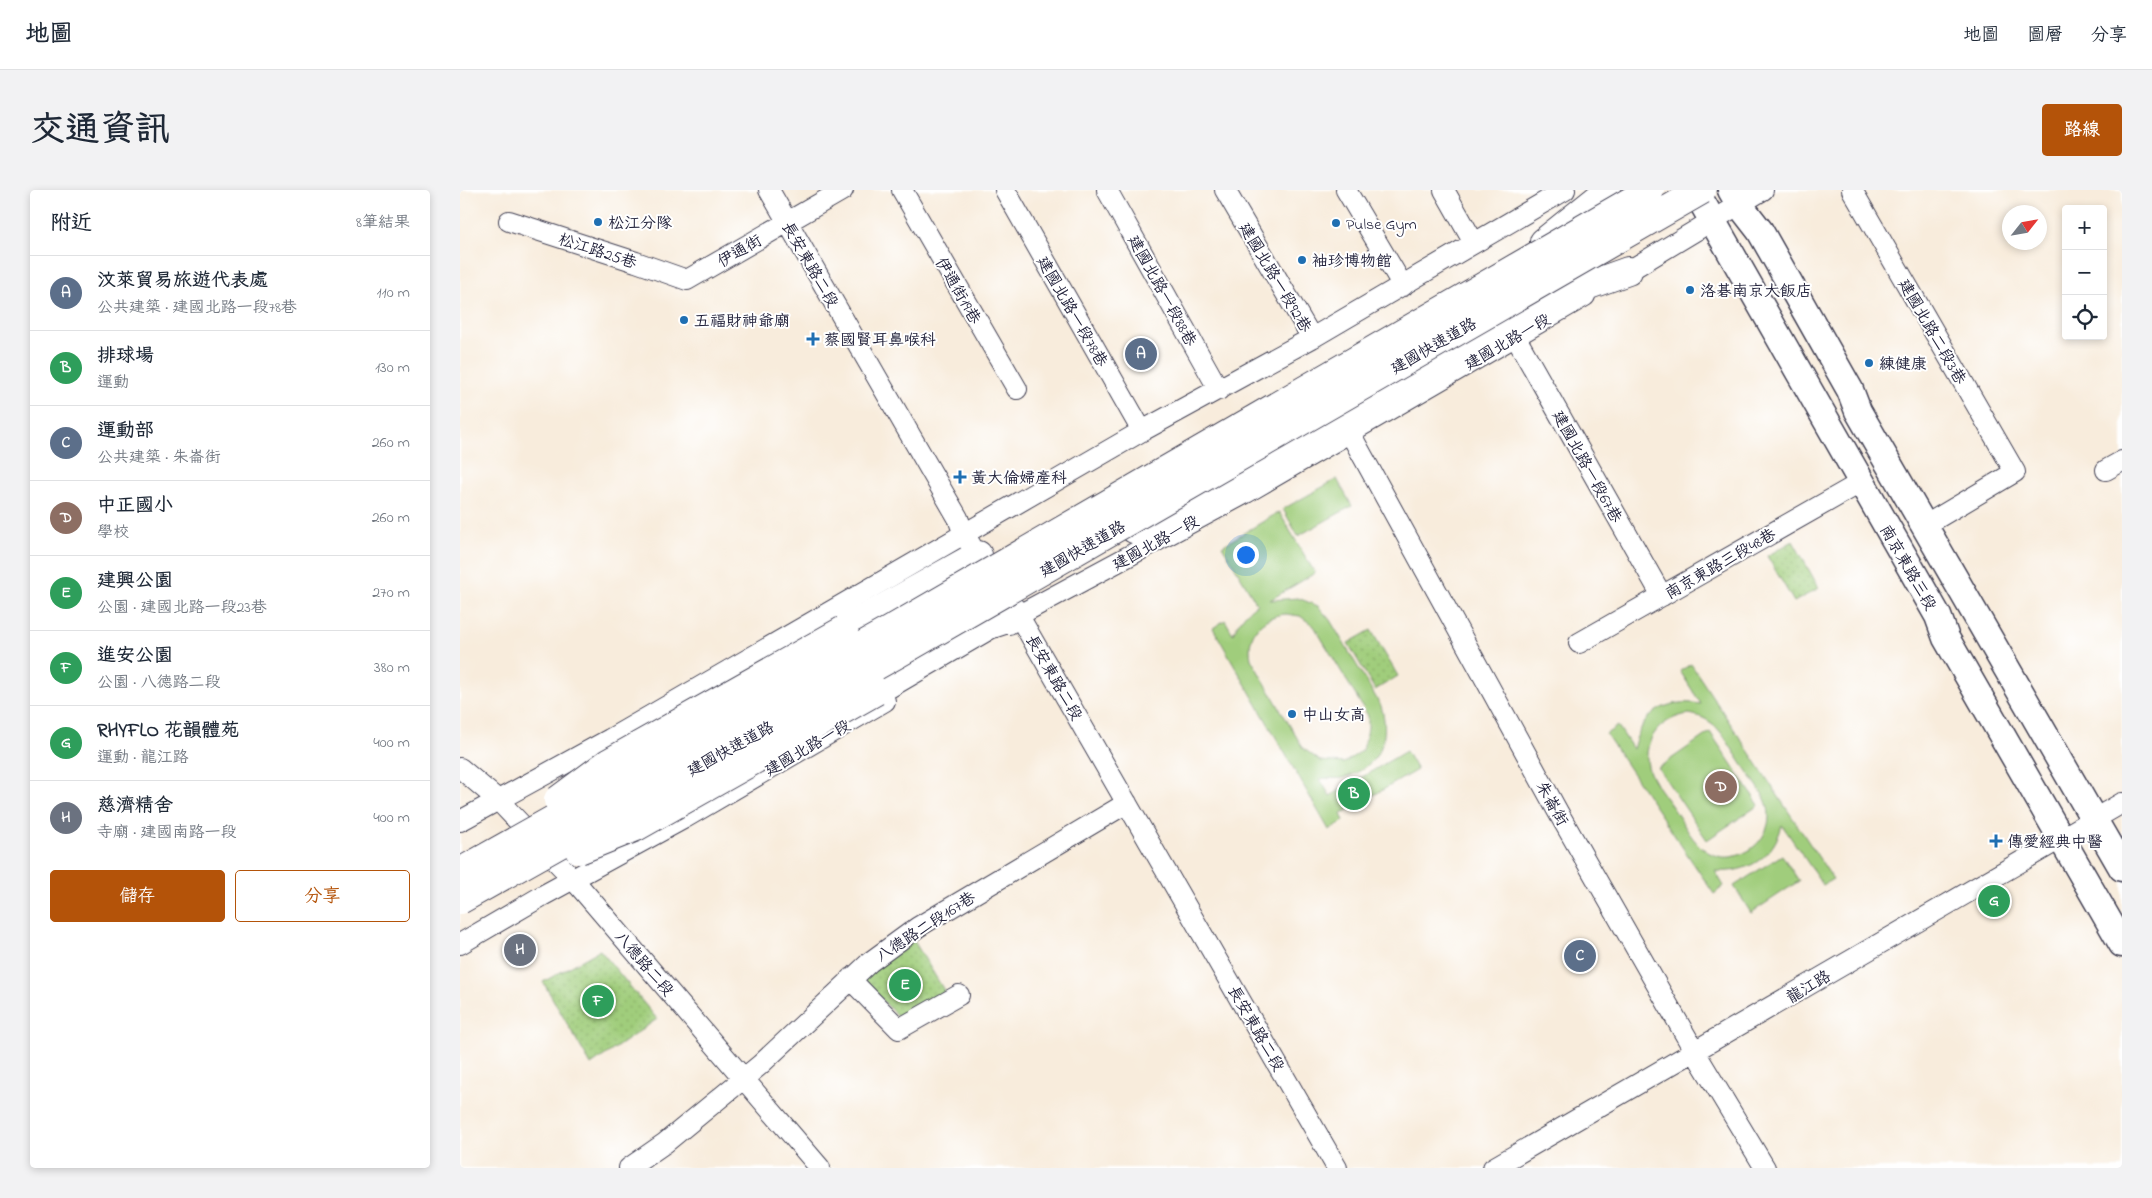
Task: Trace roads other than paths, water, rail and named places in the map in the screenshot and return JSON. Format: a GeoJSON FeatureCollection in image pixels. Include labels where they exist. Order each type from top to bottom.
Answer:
{"type":"FeatureCollection","features":[{"type":"Feature","properties":{"kind":"highway"},"geometry":{"type":"LineString","coordinates":[[1506,272],[1600,197],[1612,190]]}},
{"type":"Feature","properties":{"kind":"highway","name":"建國快速道路"},"geometry":{"type":"LineString","coordinates":[[462,885],[890,630],[1650,190]]}},
{"type":"Feature","properties":{"kind":"highway","name":"建國快速道路"},"geometry":{"type":"LineString","coordinates":[[462,885],[1035,575],[1702,190]]}},
{"type":"Feature","properties":{"kind":"highway"},"geometry":{"type":"LineString","coordinates":[[1035,575],[1212,493],[1536,304],[1628,271]]}},
{"type":"Feature","properties":{"kind":"highway"},"geometry":{"type":"LineString","coordinates":[[462,885],[608,763],[844,630],[971,545]]}},
{"type":"Feature","properties":{"kind":"highway"},"geometry":{"type":"LineString","coordinates":[[462,885],[636,827],[989,625],[1013,618]]}},
{"type":"Feature","properties":{"kind":"main road","name":"南京東路三段"},"geometry":{"type":"LineString","coordinates":[[1695,190],[2122,944]]}},
{"type":"Feature","properties":{"kind":"main road","name":"南京東路三段"},"geometry":{"type":"LineString","coordinates":[[1735,197],[1760,232],[1850,390],[1858,411],[2122,868]]}},
{"type":"Feature","properties":{"kind":"street","name":"長安東路二段"},"geometry":{"type":"LineString","coordinates":[[768,190],[958,518],[971,545],[1013,618],[1336,1168]]}},
{"type":"Feature","properties":{"kind":"street","name":"伊通街"},"geometry":{"type":"LineString","coordinates":[[686,280],[843,190]]}},
{"type":"Feature","properties":{"kind":"street","name":"伊通街19巷"},"geometry":{"type":"LineString","coordinates":[[902,190],[1017,389]]}},
{"type":"Feature","properties":{"kind":"street","name":"建國北路一段78巷"},"geometry":{"type":"LineString","coordinates":[[1005,190],[1142,431]]}},
{"type":"Feature","properties":{"kind":"street","name":"建國北路一段88巷"},"geometry":{"type":"LineString","coordinates":[[1107,190],[1219,390]]}},
{"type":"Feature","properties":{"kind":"street","name":"建國北路一段92巷"},"geometry":{"type":"LineString","coordinates":[[1225,190],[1312,338]]}},
{"type":"Feature","properties":{"kind":"street"},"geometry":{"type":"LineString","coordinates":[[1346,190],[1403,286]]}},
{"type":"Feature","properties":{"kind":"street"},"geometry":{"type":"LineString","coordinates":[[1444,190],[1474,243]]}},
{"type":"Feature","properties":{"kind":"street"},"geometry":{"type":"LineString","coordinates":[[460,822],[971,545],[1142,431],[1312,338],[1565,190]]}},
{"type":"Feature","properties":{"kind":"street","name":"建國北路一段"},"geometry":{"type":"LineString","coordinates":[[460,944],[864,714],[993,637],[1013,618],[1246,493],[1628,271],[1712,220],[1735,197],[1763,190]]}},
{"type":"Feature","properties":{"kind":"street","name":"建國北路二段3巷"},"geometry":{"type":"LineString","coordinates":[[1852,190],[2015,472],[1924,526]]}},
{"type":"Feature","properties":{"kind":"street","name":"松江路25巷"},"geometry":{"type":"LineString","coordinates":[[509,221],[686,280]]}},
{"type":"Feature","properties":{"kind":"street","name":"建國北路一段67巷"},"geometry":{"type":"LineString","coordinates":[[1515,336],[1662,596]]}},
{"type":"Feature","properties":{"kind":"street","name":"朱崙街"},"geometry":{"type":"LineString","coordinates":[[1350,433],[1548,795],[1694,1052],[1765,1168]]}},
{"type":"Feature","properties":{"kind":"street","name":"南京東路三段48巷"},"geometry":{"type":"LineString","coordinates":[[1579,643],[1860,482]]}},
{"type":"Feature","properties":{"kind":"street","name":"八德路二段"},"geometry":{"type":"LineString","coordinates":[[460,768],[498,800],[572,879],[820,1168]]}},
{"type":"Feature","properties":{"kind":"street","name":"龍江路"},"geometry":{"type":"LineString","coordinates":[[1493,1168],[2122,803]]}},
{"type":"Feature","properties":{"kind":"street","name":"長安東路二段"},"geometry":{"type":"LineString","coordinates":[[1123,806],[1323,1168]]}},
{"type":"Feature","properties":{"kind":"street","name":"八德路二段167巷"},"geometry":{"type":"LineString","coordinates":[[629,1168],[665,1143],[744,1078],[870,962],[918,927],[1123,806]]}},
{"type":"Feature","properties":{"kind":"street"},"geometry":{"type":"LineString","coordinates":[[850,979],[899,1028],[959,995]]}},
{"type":"Feature","properties":{"kind":"place","name":"松江分隊"},"geometry":{"type":"Point","coordinates":[598,222]}},
{"type":"Feature","properties":{"kind":"place","name":"Pulse Gym"},"geometry":{"type":"Point","coordinates":[1336,223]}},
{"type":"Feature","properties":{"kind":"place","name":"袖珍博物館"},"geometry":{"type":"Point","coordinates":[1302,260]}},
{"type":"Feature","properties":{"kind":"place","name":"洛碁南京大飯店"},"geometry":{"type":"Point","coordinates":[1690,290]}},
{"type":"Feature","properties":{"kind":"place","name":"五福財神爺廟"},"geometry":{"type":"Point","coordinates":[684,320]}},
{"type":"Feature","properties":{"kind":"place","name":"蔡國賢耳鼻喉科"},"geometry":{"type":"Point","coordinates":[813,339]}},
{"type":"Feature","properties":{"kind":"place","name":"汶萊貿易旅遊代表處"},"geometry":{"type":"Point","coordinates":[1141,354]}},
{"type":"Feature","properties":{"kind":"place","name":"練健康"},"geometry":{"type":"Point","coordinates":[1869,363]}},
{"type":"Feature","properties":{"kind":"place","name":"黃大倫婦產科"},"geometry":{"type":"Point","coordinates":[960,477]}},
{"type":"Feature","properties":{"kind":"place","name":"中山女高"},"geometry":{"type":"Point","coordinates":[1292,714]}},
{"type":"Feature","properties":{"kind":"place","name":"中正國小"},"geometry":{"type":"Point","coordinates":[1721,787]}},
{"type":"Feature","properties":{"kind":"place","name":"排球場"},"geometry":{"type":"Point","coordinates":[1354,794]}},
{"type":"Feature","properties":{"kind":"place","name":"傳愛經典中醫"},"geometry":{"type":"Point","coordinates":[1996,841]}},
{"type":"Feature","properties":{"kind":"place","name":"RHYFLO 花韻體苑"},"geometry":{"type":"Point","coordinates":[1994,901]}},
{"type":"Feature","properties":{"kind":"place","name":"慈濟精舍"},"geometry":{"type":"Point","coordinates":[520,950]}},
{"type":"Feature","properties":{"kind":"place","name":"運動部"},"geometry":{"type":"Point","coordinates":[1580,956]}},
{"type":"Feature","properties":{"kind":"place","name":"建興公園"},"geometry":{"type":"Point","coordinates":[905,985]}},
{"type":"Feature","properties":{"kind":"place","name":"進安公園"},"geometry":{"type":"Point","coordinates":[598,1001]}}]}
